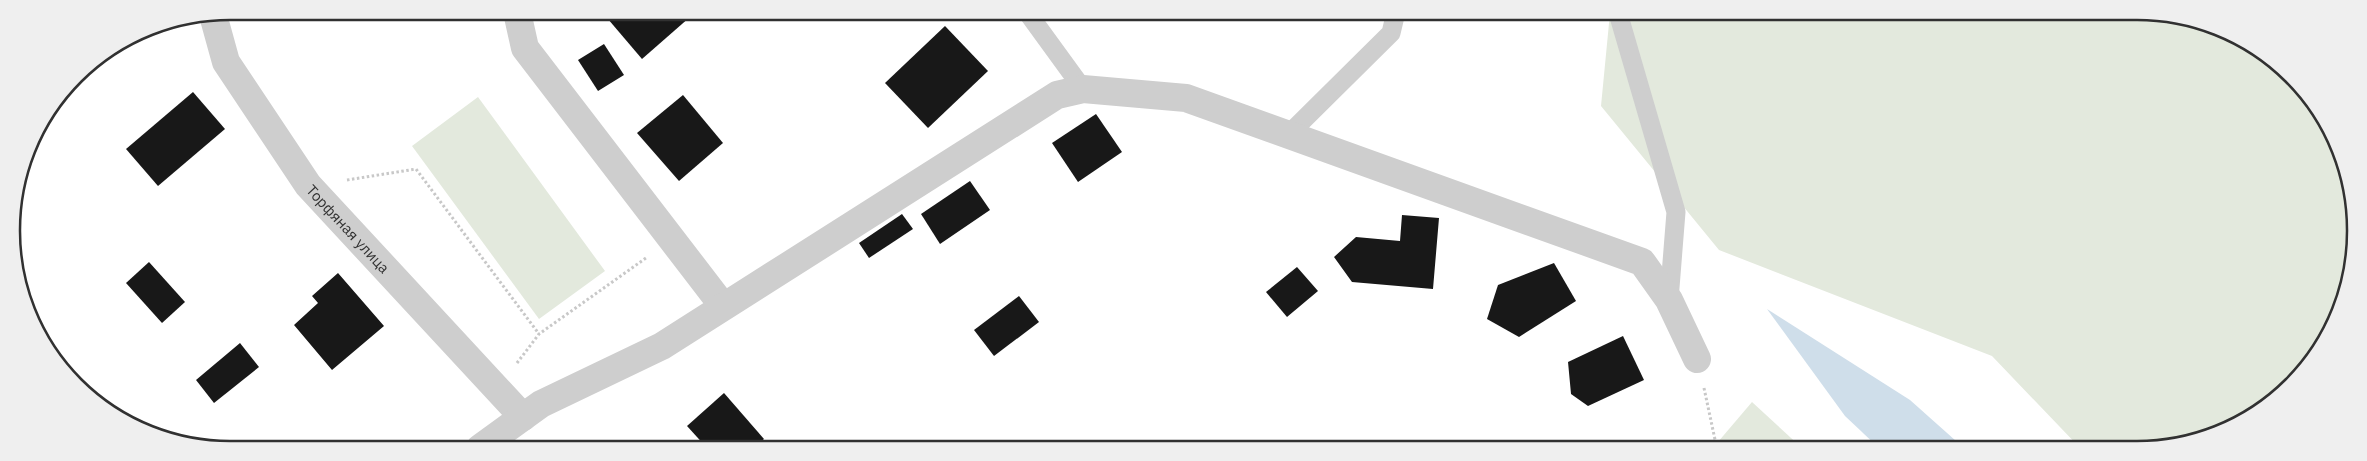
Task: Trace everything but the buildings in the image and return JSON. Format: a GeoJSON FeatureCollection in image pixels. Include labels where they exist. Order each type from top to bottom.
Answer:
{"type":"FeatureCollection","features":[{"type":"Feature","properties":{"kind":"street","name":"Торфяная улица"},"geometry":{"type":"LineString","coordinates":[[214,20],[226,62],[308,186],[523,417]]}},
{"type":"Feature","properties":{"kind":"street"},"geometry":{"type":"LineString","coordinates":[[519,20],[525,48],[723,306]]}},
{"type":"Feature","properties":{"kind":"street"},"geometry":{"type":"LineString","coordinates":[[490,441],[542,404],[662,346],[1057,95],[1083,89],[1186,98],[1642,262],[1669,300],[1697,358]]}},
{"type":"Feature","properties":{"kind":"lane"},"geometry":{"type":"LineString","coordinates":[[1033,20],[1083,89]]}},
{"type":"Feature","properties":{"kind":"lane"},"geometry":{"type":"LineString","coordinates":[[1288,135],[1391,33],[1394,20]]}},
{"type":"Feature","properties":{"kind":"lane"},"geometry":{"type":"LineString","coordinates":[[1620,20],[1676,212],[1669,300]]}},
{"type":"Feature","properties":{"kind":"path"},"geometry":{"type":"LineString","coordinates":[[308,186],[416,169],[538,334]]}},
{"type":"Feature","properties":{"kind":"path"},"geometry":{"type":"LineString","coordinates":[[514,366],[538,334],[672,241]]}},
{"type":"Feature","properties":{"kind":"path"},"geometry":{"type":"LineString","coordinates":[[1697,358],[1715,441]]}},
{"type":"Feature","properties":{"kind":"shaded area"},"geometry":{"type":"Polygon","coordinates":[[[1609,20],[2150,20],[2191,27],[2230,42],[2265,63],[2304,102],[2319,125],[2331,150],[2340,176],[2347,217],[2347,244],[2340,285],[2325,324],[2304,359],[2265,398],[2242,413],[2204,430],[2178,437],[2150,441],[2073,441],[1992,356],[1719,250],[1601,106],[1609,20]]]}},
{"type":"Feature","properties":{"kind":"shaded area"},"geometry":{"type":"Polygon","coordinates":[[[478,97],[605,271],[539,319],[412,146],[478,97]]]}},
{"type":"Feature","properties":{"kind":"shaded area"},"geometry":{"type":"Polygon","coordinates":[[[1752,402],[1794,441],[1719,441],[1752,402]]]}},
{"type":"Feature","properties":{"kind":"water"},"geometry":{"type":"Polygon","coordinates":[[[1767,309],[1910,400],[1956,441],[1872,441],[1845,416],[1767,309]]]}}]}
